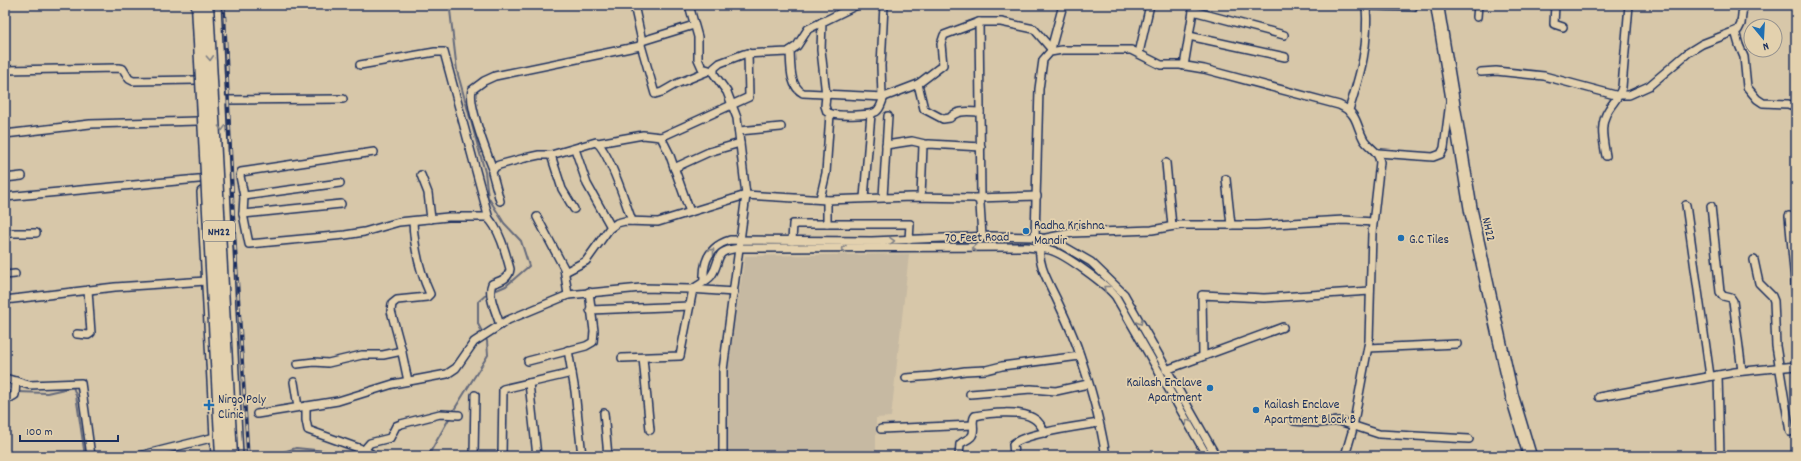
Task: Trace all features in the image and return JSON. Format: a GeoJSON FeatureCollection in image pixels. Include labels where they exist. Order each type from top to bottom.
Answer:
{"type":"FeatureCollection","features":[{"type":"Feature","properties":{"kind":"highway","name":"NH22"},"geometry":{"type":"LineString","coordinates":[[198,5],[218,455]]}},
{"type":"Feature","properties":{"kind":"highway","name":"NH22"},"geometry":{"type":"LineString","coordinates":[[207,5],[236,454]]}},
{"type":"Feature","properties":{"kind":"highway","name":"NH22"},"geometry":{"type":"LineString","coordinates":[[1437,5],[1472,211],[1512,396],[1530,456]]}},
{"type":"Feature","properties":{"kind":"street"},"geometry":{"type":"LineString","coordinates":[[192,5],[214,424],[218,455]]}},
{"type":"Feature","properties":{"kind":"street"},"geometry":{"type":"LineString","coordinates":[[216,5],[236,422],[236,454]]}},
{"type":"Feature","properties":{"kind":"street"},"geometry":{"type":"LineString","coordinates":[[634,5],[655,94],[711,70],[720,63],[748,53],[783,54],[790,51],[796,46],[808,29],[857,5]]}},
{"type":"Feature","properties":{"kind":"street"},"geometry":{"type":"LineString","coordinates":[[689,5],[698,37],[698,59],[702,68],[711,70],[727,92],[737,118],[746,195],[723,370],[723,456]]}},
{"type":"Feature","properties":{"kind":"street"},"geometry":{"type":"LineString","coordinates":[[830,114],[871,114],[878,111],[883,97],[881,66],[884,5]]}},
{"type":"Feature","properties":{"kind":"street"},"geometry":{"type":"LineString","coordinates":[[1063,5],[1052,50],[1043,60],[1040,77],[1037,196],[1041,238],[1040,248],[1044,274],[1080,356],[1099,423],[1106,456]]}},
{"type":"Feature","properties":{"kind":"street"},"geometry":{"type":"LineString","coordinates":[[1139,53],[1150,5]]}},
{"type":"Feature","properties":{"kind":"street"},"geometry":{"type":"LineString","coordinates":[[1350,110],[1367,43],[1366,5],[1413,7]]}},
{"type":"Feature","properties":{"kind":"street"},"geometry":{"type":"LineString","coordinates":[[1476,17],[1478,5]]}},
{"type":"Feature","properties":{"kind":"street"},"geometry":{"type":"LineString","coordinates":[[1555,5],[1554,24],[1563,27]]}},
{"type":"Feature","properties":{"kind":"street"},"geometry":{"type":"LineString","coordinates":[[1606,156],[1602,124],[1608,111],[1620,96],[1623,82],[1629,5]]}},
{"type":"Feature","properties":{"kind":"street"},"geometry":{"type":"LineString","coordinates":[[1481,72],[1496,71],[1544,76],[1620,96],[1629,96],[1649,86],[1696,48],[1740,28],[1743,5]]}},
{"type":"Feature","properties":{"kind":"street"},"geometry":{"type":"LineString","coordinates":[[1184,66],[1194,8],[1284,36]]}},
{"type":"Feature","properties":{"kind":"street"},"geometry":{"type":"LineString","coordinates":[[822,22],[821,50],[826,95],[825,106],[830,114],[823,200],[826,224]]}},
{"type":"Feature","properties":{"kind":"street"},"geometry":{"type":"LineString","coordinates":[[790,51],[792,77],[799,91],[808,94],[883,97],[918,84],[943,65],[941,44],[944,35],[979,22],[1001,22],[1030,27],[1037,31],[1052,50]]}},
{"type":"Feature","properties":{"kind":"street"},"geometry":{"type":"LineString","coordinates":[[979,22],[981,147],[978,198],[980,204],[982,237]]}},
{"type":"Feature","properties":{"kind":"street"},"geometry":{"type":"LineString","coordinates":[[500,201],[492,174],[493,169],[478,129],[471,95],[474,88],[495,76],[642,43],[694,25]]}},
{"type":"Feature","properties":{"kind":"street"},"geometry":{"type":"LineString","coordinates":[[1735,31],[1744,57],[1745,81],[1747,87],[1757,99],[1763,102],[1792,105],[1796,107]]}},
{"type":"Feature","properties":{"kind":"street"},"geometry":{"type":"LineString","coordinates":[[1189,36],[1285,57]]}},
{"type":"Feature","properties":{"kind":"street"},"geometry":{"type":"LineString","coordinates":[[1052,50],[1131,50],[1155,63],[1204,69],[1339,105],[1350,110],[1364,139],[1378,153],[1380,162],[1373,222],[1368,348],[1353,425],[1345,456]]}},
{"type":"Feature","properties":{"kind":"street"},"geometry":{"type":"LineString","coordinates":[[360,65],[435,52],[444,52],[489,219],[503,247],[510,269],[510,273],[506,278],[492,284],[491,288],[492,299],[500,325]]}},
{"type":"Feature","properties":{"kind":"street"},"geometry":{"type":"LineString","coordinates":[[493,169],[499,165],[524,158],[539,155],[551,155],[594,142],[598,143],[643,136],[661,137],[750,97],[748,53]]}},
{"type":"Feature","properties":{"kind":"street"},"geometry":{"type":"LineString","coordinates":[[5,70],[125,67],[130,80],[133,81],[196,80]]}},
{"type":"Feature","properties":{"kind":"street"},"geometry":{"type":"LineString","coordinates":[[918,84],[924,109],[943,119],[950,118],[957,112],[980,112]]}},
{"type":"Feature","properties":{"kind":"street"},"geometry":{"type":"LineString","coordinates":[[1378,153],[1433,156],[1441,154],[1444,148],[1452,90]]}},
{"type":"Feature","properties":{"kind":"street"},"geometry":{"type":"LineString","coordinates":[[221,100],[343,99]]}},
{"type":"Feature","properties":{"kind":"street"},"geometry":{"type":"LineString","coordinates":[[864,198],[871,114]]}},
{"type":"Feature","properties":{"kind":"street"},"geometry":{"type":"LineString","coordinates":[[883,197],[888,116]]}},
{"type":"Feature","properties":{"kind":"street"},"geometry":{"type":"LineString","coordinates":[[5,134],[90,124],[198,121]]}},
{"type":"Feature","properties":{"kind":"street"},"geometry":{"type":"LineString","coordinates":[[739,131],[781,127]]}},
{"type":"Feature","properties":{"kind":"street"},"geometry":{"type":"LineString","coordinates":[[661,137],[690,212]]}},
{"type":"Feature","properties":{"kind":"street"},"geometry":{"type":"LineString","coordinates":[[886,145],[912,141],[926,144],[981,147]]}},
{"type":"Feature","properties":{"kind":"street"},"geometry":{"type":"LineString","coordinates":[[598,143],[612,169],[632,221]]}},
{"type":"Feature","properties":{"kind":"street"},"geometry":{"type":"LineString","coordinates":[[674,168],[709,152],[740,143]]}},
{"type":"Feature","properties":{"kind":"street"},"geometry":{"type":"LineString","coordinates":[[921,197],[923,148],[926,144]]}},
{"type":"Feature","properties":{"kind":"street"},"geometry":{"type":"LineString","coordinates":[[574,149],[587,184],[611,227]]}},
{"type":"Feature","properties":{"kind":"street"},"geometry":{"type":"LineString","coordinates":[[374,152],[241,172],[240,176],[250,195],[243,214],[249,244],[344,235],[364,232],[399,222],[478,216],[489,219]]}},
{"type":"Feature","properties":{"kind":"street"},"geometry":{"type":"LineString","coordinates":[[551,155],[562,189],[574,209]]}},
{"type":"Feature","properties":{"kind":"street"},"geometry":{"type":"LineString","coordinates":[[1166,163],[1172,226]]}},
{"type":"Feature","properties":{"kind":"street"},"geometry":{"type":"LineString","coordinates":[[421,175],[428,193],[431,219]]}},
{"type":"Feature","properties":{"kind":"street"},"geometry":{"type":"LineString","coordinates":[[5,178],[22,176]]}},
{"type":"Feature","properties":{"kind":"street"},"geometry":{"type":"LineString","coordinates":[[5,197],[224,176]]}},
{"type":"Feature","properties":{"kind":"street"},"geometry":{"type":"LineString","coordinates":[[1226,179],[1231,225]]}},
{"type":"Feature","properties":{"kind":"street"},"geometry":{"type":"LineString","coordinates":[[250,195],[340,183]]}},
{"type":"Feature","properties":{"kind":"street"},"geometry":{"type":"LineString","coordinates":[[565,272],[586,261],[611,227],[617,223],[632,221],[658,222],[746,195],[823,200],[883,197],[978,198],[1037,196]]}},
{"type":"Feature","properties":{"kind":"street"},"geometry":{"type":"LineString","coordinates":[[243,214],[341,204]]}},
{"type":"Feature","properties":{"kind":"street"},"geometry":{"type":"LineString","coordinates":[[1686,205],[1710,376]]}},
{"type":"Feature","properties":{"kind":"street"},"geometry":{"type":"LineString","coordinates":[[1711,206],[1720,292],[1723,296],[1731,298],[1733,301],[1742,371]]}},
{"type":"Feature","properties":{"kind":"street"},"geometry":{"type":"LineString","coordinates":[[1789,216],[1796,293]]}},
{"type":"Feature","properties":{"kind":"street"},"geometry":{"type":"LineString","coordinates":[[536,217],[565,272],[568,295]]}},
{"type":"Feature","properties":{"kind":"street"},"geometry":{"type":"LineString","coordinates":[[1041,238],[1072,233],[1152,230],[1172,226],[1338,220],[1373,222]]}},
{"type":"Feature","properties":{"kind":"street"},"geometry":{"type":"LineString","coordinates":[[408,381],[402,351],[391,311],[392,302],[397,300],[427,297],[430,294],[423,278],[415,249],[413,221]]}},
{"type":"Feature","properties":{"kind":"street"},"geometry":{"type":"LineString","coordinates":[[792,241],[793,224],[910,224],[909,240]]}},
{"type":"Feature","properties":{"kind":"street"},"geometry":{"type":"LineString","coordinates":[[5,233],[36,233]]}},
{"type":"Feature","properties":{"kind":"street","name":"70 Feet Road"},"geometry":{"type":"LineString","coordinates":[[704,280],[705,265],[712,249],[720,243],[730,240],[909,240],[982,237],[1041,238],[1058,242],[1090,262],[1126,297],[1166,370],[1207,456]]}},
{"type":"Feature","properties":{"kind":"street","name":"70 Feet Road"},"geometry":{"type":"LineString","coordinates":[[704,280],[711,275],[722,252],[740,248],[1040,248],[1051,250],[1062,256],[1108,289],[1119,301],[1216,456]]}},
{"type":"Feature","properties":{"kind":"street"},"geometry":{"type":"LineString","coordinates":[[1754,260],[1759,283],[1772,296],[1774,301],[1776,346],[1781,367],[1790,432]]}},
{"type":"Feature","properties":{"kind":"street"},"geometry":{"type":"LineString","coordinates":[[5,275],[15,274]]}},
{"type":"Feature","properties":{"kind":"street"},"geometry":{"type":"LineString","coordinates":[[622,358],[680,356],[693,289],[704,280]]}},
{"type":"Feature","properties":{"kind":"street"},"geometry":{"type":"LineString","coordinates":[[5,300],[115,287],[206,281]]}},
{"type":"Feature","properties":{"kind":"street"},"geometry":{"type":"LineString","coordinates":[[257,414],[338,401],[408,381],[452,372],[474,342],[486,334],[500,325],[568,295],[641,288],[693,289],[734,292]]}},
{"type":"Feature","properties":{"kind":"street"},"geometry":{"type":"LineString","coordinates":[[77,334],[91,333],[88,290]]}},
{"type":"Feature","properties":{"kind":"street"},"geometry":{"type":"LineString","coordinates":[[1203,356],[1202,295],[1264,298],[1370,290]]}},
{"type":"Feature","properties":{"kind":"street"},"geometry":{"type":"LineString","coordinates":[[528,361],[590,345],[593,342],[594,338],[588,292]]}},
{"type":"Feature","properties":{"kind":"street"},"geometry":{"type":"LineString","coordinates":[[1119,301],[1126,297]]}},
{"type":"Feature","properties":{"kind":"street"},"geometry":{"type":"LineString","coordinates":[[590,310],[690,306]]}},
{"type":"Feature","properties":{"kind":"street"},"geometry":{"type":"LineString","coordinates":[[1166,370],[1283,327]]}},
{"type":"Feature","properties":{"kind":"street"},"geometry":{"type":"LineString","coordinates":[[1368,348],[1457,344]]}},
{"type":"Feature","properties":{"kind":"street"},"geometry":{"type":"LineString","coordinates":[[568,350],[582,456]]}},
{"type":"Feature","properties":{"kind":"street"},"geometry":{"type":"LineString","coordinates":[[297,364],[314,362],[328,363],[362,355],[383,355],[402,351]]}},
{"type":"Feature","properties":{"kind":"street"},"geometry":{"type":"LineString","coordinates":[[906,378],[986,370],[1080,356]]}},
{"type":"Feature","properties":{"kind":"street"},"geometry":{"type":"LineString","coordinates":[[643,358],[650,430]]}},
{"type":"Feature","properties":{"kind":"street"},"geometry":{"type":"LineString","coordinates":[[1599,397],[1710,376],[1742,371],[1796,366]]}},
{"type":"Feature","properties":{"kind":"street"},"geometry":{"type":"LineString","coordinates":[[502,456],[503,389],[572,373]]}},
{"type":"Feature","properties":{"kind":"street"},"geometry":{"type":"LineString","coordinates":[[1718,375],[1720,456]]}},
{"type":"Feature","properties":{"kind":"street"},"geometry":{"type":"LineString","coordinates":[[5,378],[16,384],[29,385],[81,383],[91,456]]}},
{"type":"Feature","properties":{"kind":"street"},"geometry":{"type":"LineString","coordinates":[[294,382],[298,407]]}},
{"type":"Feature","properties":{"kind":"street"},"geometry":{"type":"LineString","coordinates":[[529,383],[537,456]]}},
{"type":"Feature","properties":{"kind":"street"},"geometry":{"type":"LineString","coordinates":[[5,397],[10,398],[15,395],[16,384]]}},
{"type":"Feature","properties":{"kind":"street"},"geometry":{"type":"LineString","coordinates":[[970,394],[1031,389],[1056,391],[1088,384]]}},
{"type":"Feature","properties":{"kind":"street"},"geometry":{"type":"LineString","coordinates":[[474,395],[474,456]]}},
{"type":"Feature","properties":{"kind":"street"},"geometry":{"type":"LineString","coordinates":[[306,406],[308,430],[360,452],[375,456]]}},
{"type":"Feature","properties":{"kind":"street"},"geometry":{"type":"LineString","coordinates":[[604,413],[608,456]]}},
{"type":"Feature","properties":{"kind":"street"},"geometry":{"type":"LineString","coordinates":[[959,456],[960,444],[973,436],[975,416],[994,413],[1021,414],[1033,418],[1046,432]]}},
{"type":"Feature","properties":{"kind":"street"},"geometry":{"type":"LineString","coordinates":[[360,452],[370,443],[390,438],[398,425],[433,415],[454,415]]}},
{"type":"Feature","properties":{"kind":"street"},"geometry":{"type":"LineString","coordinates":[[1294,421],[1318,423],[1339,421],[1379,434],[1468,439]]}},
{"type":"Feature","properties":{"kind":"street"},"geometry":{"type":"LineString","coordinates":[[214,424],[236,422]]}},
{"type":"Feature","properties":{"kind":"street"},"geometry":{"type":"LineString","coordinates":[[1014,456],[1013,448],[1015,442],[1046,432],[1099,423]]}},
{"type":"Feature","properties":{"kind":"street"},"geometry":{"type":"LineString","coordinates":[[881,429],[973,425]]}},
{"type":"Feature","properties":{"kind":"street"},"geometry":{"type":"LineString","coordinates":[[139,456],[215,437]]}},
{"type":"Feature","properties":{"kind":"shaded area"},"geometry":{"type":"Polygon","coordinates":[[[909,254],[891,417],[876,418],[876,456],[725,456],[728,365],[745,256],[909,254]]]}},
{"type":"Feature","properties":{"kind":"waterway"},"geometry":{"type":"LineString","coordinates":[[456,5],[450,10],[457,71],[485,172],[488,197],[504,223],[521,241],[529,266],[506,286],[492,292]]}},
{"type":"Feature","properties":{"kind":"waterway"},"geometry":{"type":"LineString","coordinates":[[452,413],[488,355],[487,341],[478,324],[478,302],[488,293]]}},
{"type":"Feature","properties":{"kind":"waterway"},"geometry":{"type":"LineString","coordinates":[[17,392],[47,393],[73,387],[76,395],[85,456]]}},
{"type":"Feature","properties":{"kind":"waterway"},"geometry":{"type":"LineString","coordinates":[[5,391],[13,391]]}},
{"type":"Feature","properties":{"kind":"waterway"},"geometry":{"type":"LineString","coordinates":[[428,456],[450,417]]}},
{"type":"Feature","properties":{"kind":"waterway"},"geometry":{"type":"LineString","coordinates":[[271,456],[296,448],[326,451],[348,456]]}},
{"type":"Feature","properties":{"kind":"railway"},"geometry":{"type":"LineString","coordinates":[[224,5],[233,210],[248,456]]}},
{"type":"Feature","properties":{"kind":"place","name":"Radha Krishna Mandir"},"geometry":{"type":"Point","coordinates":[1026,231]}},
{"type":"Feature","properties":{"kind":"place","name":"G.C Tiles"},"geometry":{"type":"Point","coordinates":[1401,238]}},
{"type":"Feature","properties":{"kind":"place","name":"Kailash Enclave Apartment"},"geometry":{"type":"Point","coordinates":[1210,388]}},
{"type":"Feature","properties":{"kind":"place","name":"Nirgo Poly Clinic"},"geometry":{"type":"Point","coordinates":[209,405]}},
{"type":"Feature","properties":{"kind":"place","name":"Kailash Enclave Apartment Block B"},"geometry":{"type":"Point","coordinates":[1256,410]}}]}
